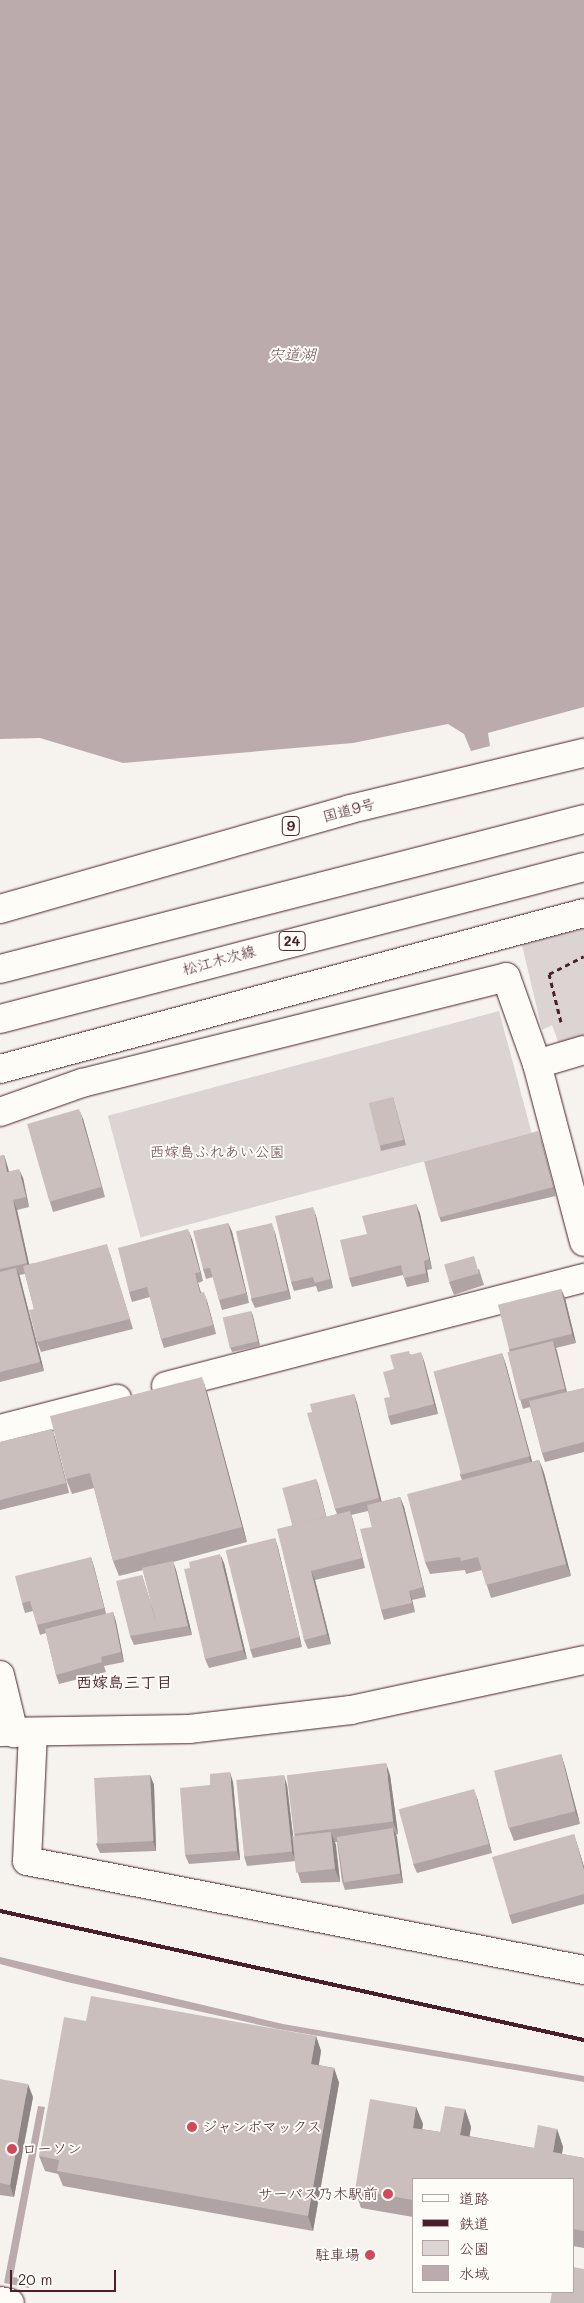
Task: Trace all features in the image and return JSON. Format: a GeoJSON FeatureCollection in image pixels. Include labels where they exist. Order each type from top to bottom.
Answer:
{"type":"FeatureCollection","features":[{"type":"Feature","properties":{"kind":"main road","name":"国道9号"},"geometry":{"type":"LineString","coordinates":[[0,909],[350,810],[584,753]]}},
{"type":"Feature","properties":{"kind":"main road"},"geometry":{"type":"LineString","coordinates":[[0,969],[584,818]]}},
{"type":"Feature","properties":{"kind":"main road","name":"松江木次線"},"geometry":{"type":"LineString","coordinates":[[0,1019],[584,866]]}},
{"type":"Feature","properties":{"kind":"main road"},"geometry":{"type":"LineString","coordinates":[[0,1069],[584,913]]}},
{"type":"Feature","properties":{"kind":"main road"},"geometry":{"type":"LineString","coordinates":[[0,1112],[82,1083],[506,976],[537,1064],[584,1242]]}},
{"type":"Feature","properties":{"kind":"main road"},"geometry":{"type":"LineString","coordinates":[[537,1064],[577,1052]]}},
{"type":"Feature","properties":{"kind":"main road"},"geometry":{"type":"LineString","coordinates":[[0,1429],[584,1278]]}},
{"type":"Feature","properties":{"kind":"main road"},"geometry":{"type":"LineString","coordinates":[[16,1733],[190,1729],[351,1710],[584,1660]]}},
{"type":"Feature","properties":{"kind":"main road"},"geometry":{"type":"LineString","coordinates":[[0,1675],[16,1733],[27,1861],[584,1970]]}},
{"type":"Feature","properties":{"kind":"main road"},"geometry":{"type":"LineString","coordinates":[[0,2301],[10,2303]]}},
{"type":"Feature","properties":{"kind":"path"},"geometry":{"type":"LineString","coordinates":[[577,1052],[549,974],[584,956]]}},
{"type":"Feature","properties":{"kind":"green space"},"geometry":{"type":"Polygon","coordinates":[[[584,928],[584,1036],[559,1044],[552,1025],[542,1030],[522,945],[584,928]]]}},
{"type":"Feature","properties":{"kind":"green space","name":"西嫁島ふれあい公園"},"geometry":{"type":"Polygon","coordinates":[[[499,1011],[532,1133],[140,1238],[108,1116],[499,1011]]]}},
{"type":"Feature","properties":{"kind":"water","name":"宍道湖"},"geometry":{"type":"Polygon","coordinates":[[[0,0],[584,0],[584,707],[488,733],[490,746],[471,751],[464,734],[448,724],[353,743],[123,763],[40,738],[0,739],[0,0]]]}},
{"type":"Feature","properties":{"kind":"water"},"geometry":{"type":"Polygon","coordinates":[[[0,1957],[283,2024],[584,2076],[584,2082],[278,2029],[67,1982],[0,1964],[0,1957]]]}},
{"type":"Feature","properties":{"kind":"water"},"geometry":{"type":"Polygon","coordinates":[[[38,2106],[45,2107],[13,2277],[30,2280],[29,2288],[4,2283],[38,2106]]]}},
{"type":"Feature","properties":{"kind":"building"},"geometry":{"type":"Polygon","coordinates":[[[393,1097],[404,1140],[379,1146],[369,1103],[393,1097]]]}},
{"type":"Feature","properties":{"kind":"building"},"geometry":{"type":"Polygon","coordinates":[[[79,1109],[101,1187],[49,1202],[27,1124],[79,1109]]]}},
{"type":"Feature","properties":{"kind":"building"},"geometry":{"type":"Polygon","coordinates":[[[538,1131],[553,1187],[439,1218],[424,1162],[538,1131]]]}},
{"type":"Feature","properties":{"kind":"building"},"geometry":{"type":"Polygon","coordinates":[[[4,1155],[7,1172],[19,1169],[26,1197],[13,1200],[27,1263],[0,1269],[0,1156],[4,1155]]]}},
{"type":"Feature","properties":{"kind":"building"},"geometry":{"type":"Polygon","coordinates":[[[416,1204],[429,1259],[424,1261],[426,1273],[404,1278],[401,1265],[349,1278],[340,1240],[367,1234],[362,1216],[416,1204]]]}},
{"type":"Feature","properties":{"kind":"building"},"geometry":{"type":"Polygon","coordinates":[[[313,1207],[330,1279],[315,1283],[313,1277],[291,1282],[275,1216],[313,1207]]]}},
{"type":"Feature","properties":{"kind":"building"},"geometry":{"type":"Polygon","coordinates":[[[228,1223],[246,1293],[219,1300],[210,1268],[203,1269],[193,1231],[228,1223]]]}},
{"type":"Feature","properties":{"kind":"building"},"geometry":{"type":"Polygon","coordinates":[[[272,1223],[288,1290],[251,1299],[236,1231],[272,1223]]]}},
{"type":"Feature","properties":{"kind":"building"},"geometry":{"type":"Polygon","coordinates":[[[188,1229],[200,1272],[195,1273],[200,1293],[204,1292],[213,1325],[161,1339],[147,1287],[129,1292],[118,1248],[188,1229]]]}},
{"type":"Feature","properties":{"kind":"building"},"geometry":{"type":"Polygon","coordinates":[[[107,1244],[130,1319],[37,1342],[29,1310],[34,1309],[23,1266],[107,1244]]]}},
{"type":"Feature","properties":{"kind":"building"},"geometry":{"type":"Polygon","coordinates":[[[474,1256],[479,1273],[449,1282],[444,1265],[474,1256]]]}},
{"type":"Feature","properties":{"kind":"building"},"geometry":{"type":"Polygon","coordinates":[[[16,1268],[40,1362],[0,1372],[0,1272],[16,1268]]]}},
{"type":"Feature","properties":{"kind":"building"},"geometry":{"type":"Polygon","coordinates":[[[561,1289],[572,1334],[509,1349],[498,1305],[561,1289]]]}},
{"type":"Feature","properties":{"kind":"building"},"geometry":{"type":"Polygon","coordinates":[[[251,1311],[258,1341],[230,1348],[223,1318],[251,1311]]]}},
{"type":"Feature","properties":{"kind":"building"},"geometry":{"type":"Polygon","coordinates":[[[553,1341],[565,1389],[519,1400],[507,1352],[553,1341]]]}},
{"type":"Feature","properties":{"kind":"building"},"geometry":{"type":"Polygon","coordinates":[[[409,1351],[410,1355],[421,1352],[434,1404],[388,1416],[384,1398],[390,1397],[383,1372],[394,1369],[390,1355],[409,1351]]]}},
{"type":"Feature","properties":{"kind":"building"},"geometry":{"type":"Polygon","coordinates":[[[502,1353],[530,1456],[461,1475],[433,1371],[502,1353]]]}},
{"type":"Feature","properties":{"kind":"building"},"geometry":{"type":"Polygon","coordinates":[[[202,1377],[242,1527],[113,1561],[90,1473],[66,1479],[50,1416],[202,1377]]]}},
{"type":"Feature","properties":{"kind":"building"},"geometry":{"type":"Polygon","coordinates":[[[584,1388],[584,1442],[542,1453],[529,1401],[584,1388]]]}},
{"type":"Feature","properties":{"kind":"building"},"geometry":{"type":"Polygon","coordinates":[[[354,1394],[379,1498],[335,1509],[307,1413],[312,1412],[310,1404],[354,1394]]]}},
{"type":"Feature","properties":{"kind":"building"},"geometry":{"type":"Polygon","coordinates":[[[52,1429],[66,1483],[0,1500],[0,1442],[52,1429]]]}},
{"type":"Feature","properties":{"kind":"building"},"geometry":{"type":"Polygon","coordinates":[[[539,1460],[566,1564],[486,1585],[478,1557],[461,1561],[460,1557],[425,1562],[407,1494],[539,1460]]]}},
{"type":"Feature","properties":{"kind":"building"},"geometry":{"type":"Polygon","coordinates":[[[316,1479],[326,1517],[292,1526],[282,1488],[316,1479]]]}},
{"type":"Feature","properties":{"kind":"building"},"geometry":{"type":"Polygon","coordinates":[[[400,1497],[423,1587],[409,1591],[412,1603],[381,1610],[360,1529],[372,1527],[367,1505],[400,1497]]]}},
{"type":"Feature","properties":{"kind":"building"},"geometry":{"type":"Polygon","coordinates":[[[350,1511],[362,1558],[311,1571],[327,1634],[304,1640],[277,1529],[350,1511]]]}},
{"type":"Feature","properties":{"kind":"building"},"geometry":{"type":"Polygon","coordinates":[[[275,1538],[300,1637],[250,1649],[226,1550],[275,1538]]]}},
{"type":"Feature","properties":{"kind":"building"},"geometry":{"type":"Polygon","coordinates":[[[220,1554],[243,1650],[205,1659],[184,1569],[190,1568],[189,1562],[220,1554]]]}},
{"type":"Feature","properties":{"kind":"building"},"geometry":{"type":"Polygon","coordinates":[[[91,1557],[104,1608],[37,1625],[30,1601],[22,1603],[15,1576],[91,1557]]]}},
{"type":"Feature","properties":{"kind":"building"},"geometry":{"type":"Polygon","coordinates":[[[173,1561],[188,1626],[130,1636],[116,1581],[142,1575],[157,1625],[142,1568],[173,1561]]]}},
{"type":"Feature","properties":{"kind":"building"},"geometry":{"type":"Polygon","coordinates":[[[113,1612],[121,1652],[101,1657],[102,1662],[56,1675],[45,1629],[113,1612]]]}},
{"type":"Feature","properties":{"kind":"building"},"geometry":{"type":"Polygon","coordinates":[[[561,1754],[575,1811],[508,1828],[494,1771],[561,1754]]]}},
{"type":"Feature","properties":{"kind":"building"},"geometry":{"type":"Polygon","coordinates":[[[386,1763],[393,1822],[294,1834],[287,1775],[386,1763]]]}},
{"type":"Feature","properties":{"kind":"building"},"geometry":{"type":"Polygon","coordinates":[[[230,1772],[237,1851],[185,1855],[180,1788],[210,1785],[210,1774],[230,1772]]]}},
{"type":"Feature","properties":{"kind":"building"},"geometry":{"type":"Polygon","coordinates":[[[150,1775],[153,1841],[98,1844],[94,1778],[150,1775]]]}},
{"type":"Feature","properties":{"kind":"building"},"geometry":{"type":"Polygon","coordinates":[[[284,1775],[292,1852],[244,1857],[236,1780],[284,1775]]]}},
{"type":"Feature","properties":{"kind":"building"},"geometry":{"type":"Polygon","coordinates":[[[474,1789],[489,1844],[413,1864],[399,1809],[474,1789]]]}},
{"type":"Feature","properties":{"kind":"building"},"geometry":{"type":"Polygon","coordinates":[[[393,1828],[400,1873],[344,1882],[337,1837],[393,1828]]]}},
{"type":"Feature","properties":{"kind":"building"},"geometry":{"type":"Polygon","coordinates":[[[331,1832],[335,1869],[296,1873],[292,1836],[331,1832]]]}},
{"type":"Feature","properties":{"kind":"building"},"geometry":{"type":"Polygon","coordinates":[[[574,1834],[584,1870],[584,1894],[509,1915],[492,1857],[574,1834]]]}},
{"type":"Feature","properties":{"kind":"building","name":"ジャンボマックス"},"geometry":{"type":"Polygon","coordinates":[[[91,1996],[316,2036],[311,2064],[334,2068],[308,2216],[57,2171],[59,2160],[39,2156],[64,2017],[86,2021],[91,1996]]]}},
{"type":"Feature","properties":{"kind":"building","name":"ローソン"},"geometry":{"type":"Polygon","coordinates":[[[0,2079],[28,2084],[10,2185],[0,2183],[0,2079]]]}},
{"type":"Feature","properties":{"kind":"building","name":"サーパス乃木駅前"},"geometry":{"type":"Polygon","coordinates":[[[370,2099],[416,2107],[413,2128],[440,2132],[445,2106],[465,2109],[460,2135],[534,2148],[538,2125],[557,2129],[553,2152],[584,2158],[584,2231],[574,2229],[574,2178],[412,2178],[412,2200],[355,2190],[370,2099]]]}},
{"type":"Feature","properties":{"kind":"building"},"geometry":{"type":"Polygon","coordinates":[[[574,2267],[584,2269],[584,2303],[550,2303],[552,2293],[574,2293],[574,2267]]]}},
{"type":"Feature","properties":{"kind":"railway"},"geometry":{"type":"LineString","coordinates":[[0,1911],[584,2040]]}},
{"type":"Feature","properties":{"kind":"place","name":"ジャンボマックス"},"geometry":{"type":"Point","coordinates":[192,2127]}},
{"type":"Feature","properties":{"kind":"place","name":"ローソン"},"geometry":{"type":"Point","coordinates":[12,2149]}},
{"type":"Feature","properties":{"kind":"place","name":"サーパス乃木駅前"},"geometry":{"type":"Point","coordinates":[388,2194]}},
{"type":"Feature","properties":{"kind":"place","name":"駐車場"},"geometry":{"type":"Point","coordinates":[370,2255]}},
{"type":"Feature","properties":{"kind":"district","name":"西嫁島三丁目"},"geometry":{"type":"Point","coordinates":[124,1682]}}]}
